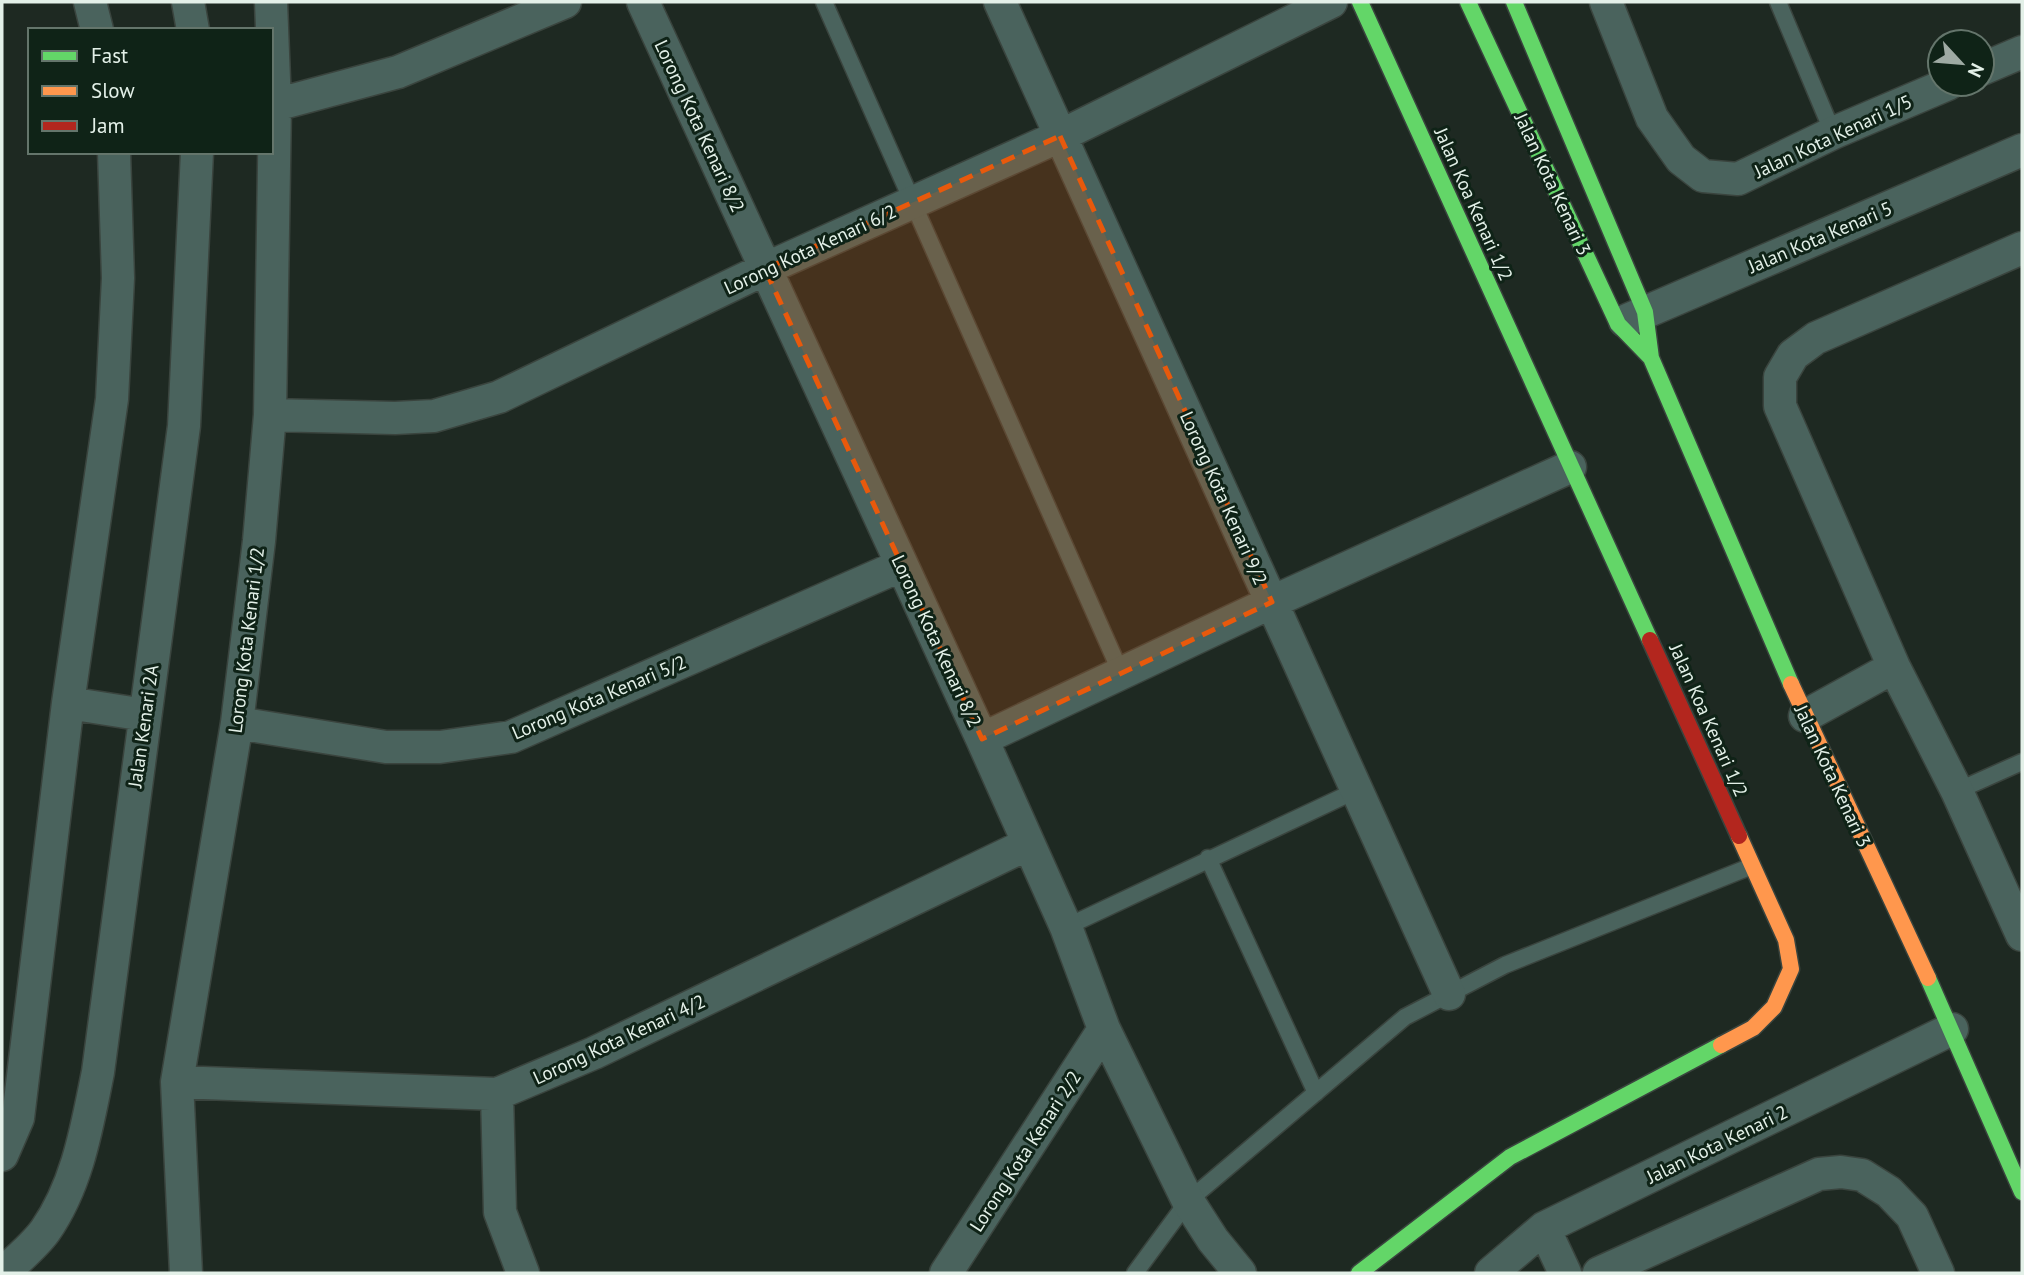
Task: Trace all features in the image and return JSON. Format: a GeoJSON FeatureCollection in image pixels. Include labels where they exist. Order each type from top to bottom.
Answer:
{"type":"FeatureCollection","features":[{"type":"Feature","properties":{"kind":"main road","name":"Jalan Koa Kenari 1/2"},"geometry":{"type":"LineString","coordinates":[[1359,1273],[1510,1157],[1754,1028],[1774,1007],[1791,969],[1786,940],[1360,2]]}},
{"type":"Feature","properties":{"kind":"main road","name":"Jalan Kota Kenari 3"},"geometry":{"type":"LineString","coordinates":[[1468,2],[1651,358],[1805,716],[1952,1029],[2022,1192]]}},
{"type":"Feature","properties":{"kind":"main road","name":"Jalan Kota Kenari 3"},"geometry":{"type":"LineString","coordinates":[[1514,2],[1632,318],[1651,358]]}},
{"type":"Feature","properties":{"kind":"street"},"geometry":{"type":"LineString","coordinates":[[90,2],[96,28]]}},
{"type":"Feature","properties":{"kind":"street"},"geometry":{"type":"LineString","coordinates":[[188,2],[193,28]]}},
{"type":"Feature","properties":{"kind":"street","name":"Lorong Kota Kenari 1/2"},"geometry":{"type":"LineString","coordinates":[[271,2],[272,28]]}},
{"type":"Feature","properties":{"kind":"street"},"geometry":{"type":"LineString","coordinates":[[275,105],[398,72],[565,2]]}},
{"type":"Feature","properties":{"kind":"street","name":"Lorong Kota Kenari 8/2"},"geometry":{"type":"LineString","coordinates":[[643,2],[982,739],[1066,926],[1104,1028],[1188,1200],[1213,1240],[1240,1273]]}},
{"type":"Feature","properties":{"kind":"street","name":"Lorong Kota Kenari 9/2"},"geometry":{"type":"LineString","coordinates":[[1000,2],[1449,994]]}},
{"type":"Feature","properties":{"kind":"street","name":"Lorong Kota Kenari 6/2"},"geometry":{"type":"LineString","coordinates":[[270,415],[395,418],[434,416],[499,397],[913,200],[1060,136],[1331,2]]}},
{"type":"Feature","properties":{"kind":"street","name":"Jalan Kota Kenari 1/5"},"geometry":{"type":"LineString","coordinates":[[1606,2],[1653,118],[1681,159],[1703,176],[1738,180],[1833,133],[1926,93]]}},
{"type":"Feature","properties":{"kind":"street"},"geometry":{"type":"LineString","coordinates":[[1996,63],[2022,52]]}},
{"type":"Feature","properties":{"kind":"street","name":"Lorong Kota Kenari 1/2"},"geometry":{"type":"LineString","coordinates":[[186,1273],[177,1082],[237,723],[259,541],[270,415],[275,105],[273,54]]}},
{"type":"Feature","properties":{"kind":"street","name":"Jalan Kota Kenari 5"},"geometry":{"type":"LineString","coordinates":[[1632,318],[2022,150]]}},
{"type":"Feature","properties":{"kind":"street"},"geometry":{"type":"LineString","coordinates":[[2,1155],[18,1118],[68,703],[113,399],[118,278],[114,154]]}},
{"type":"Feature","properties":{"kind":"street","name":"Jalan Kenari 2A"},"geometry":{"type":"LineString","coordinates":[[3,1273],[45,1231],[70,1186],[86,1134],[98,1072],[184,426],[197,154]]}},
{"type":"Feature","properties":{"kind":"street"},"geometry":{"type":"LineString","coordinates":[[2022,248],[1816,338],[1793,355],[1780,377],[1780,406],[1894,667],[1957,791],[2022,935]]}},
{"type":"Feature","properties":{"kind":"street"},"geometry":{"type":"LineString","coordinates":[[982,739],[1272,602],[1570,467]]}},
{"type":"Feature","properties":{"kind":"street","name":"Lorong Kota Kenari 5/2"},"geometry":{"type":"LineString","coordinates":[[237,723],[386,747],[440,747],[511,737],[902,565]]}},
{"type":"Feature","properties":{"kind":"street"},"geometry":{"type":"LineString","coordinates":[[1805,716],[1894,667]]}},
{"type":"Feature","properties":{"kind":"street"},"geometry":{"type":"LineString","coordinates":[[68,703],[145,715]]}},
{"type":"Feature","properties":{"kind":"street","name":"Lorong Kota Kenari 4/2"},"geometry":{"type":"LineString","coordinates":[[177,1082],[497,1094],[594,1054],[1028,844]]}},
{"type":"Feature","properties":{"kind":"street","name":"Lorong Kota Kenari 2/2"},"geometry":{"type":"LineString","coordinates":[[946,1273],[1104,1028]]}},
{"type":"Feature","properties":{"kind":"street","name":"Jalan Kota Kenari 2"},"geometry":{"type":"LineString","coordinates":[[1491,1273],[1544,1228],[1952,1029]]}},
{"type":"Feature","properties":{"kind":"street"},"geometry":{"type":"LineString","coordinates":[[497,1094],[500,1212],[523,1273]]}},
{"type":"Feature","properties":{"kind":"street"},"geometry":{"type":"LineString","coordinates":[[1599,1273],[1819,1174],[1840,1172],[1861,1175],[1889,1192],[1912,1216],[1938,1273]]}},
{"type":"Feature","properties":{"kind":"street"},"geometry":{"type":"LineString","coordinates":[[1544,1228],[1565,1273]]}},
{"type":"Feature","properties":{"kind":"lane"},"geometry":{"type":"LineString","coordinates":[[824,2],[1121,673]]}},
{"type":"Feature","properties":{"kind":"lane"},"geometry":{"type":"LineString","coordinates":[[1778,2],[1833,133]]}},
{"type":"Feature","properties":{"kind":"lane"},"geometry":{"type":"LineString","coordinates":[[1957,791],[2022,762]]}},
{"type":"Feature","properties":{"kind":"lane"},"geometry":{"type":"LineString","coordinates":[[1066,926],[1357,790]]}},
{"type":"Feature","properties":{"kind":"lane"},"geometry":{"type":"LineString","coordinates":[[1208,859],[1316,1093]]}},
{"type":"Feature","properties":{"kind":"lane"},"geometry":{"type":"LineString","coordinates":[[1135,1273],[1188,1200],[1405,1017],[1505,964],[1752,866]]}},
{"type":"Feature","properties":{"kind":"highlighted area"},"geometry":{"type":"Polygon","coordinates":[[[1060,136],[1272,602],[982,739],[765,269],[1060,136]]]}},
{"type":"Feature","properties":{"kind":"traffic: fast"},"geometry":{"type":"LineString","coordinates":[[1360,2],[1650,640]]}},
{"type":"Feature","properties":{"kind":"traffic: fast"},"geometry":{"type":"LineString","coordinates":[[1468,2],[1618,324],[1651,358]]}},
{"type":"Feature","properties":{"kind":"traffic: fast"},"geometry":{"type":"LineString","coordinates":[[1514,2],[1645,312],[1651,358],[1791,684]]}},
{"type":"Feature","properties":{"kind":"traffic: fast"},"geometry":{"type":"LineString","coordinates":[[1928,978],[2022,1192]]}},
{"type":"Feature","properties":{"kind":"traffic: fast"},"geometry":{"type":"LineString","coordinates":[[1359,1273],[1510,1157],[1721,1045]]}},
{"type":"Feature","properties":{"kind":"traffic: slow"},"geometry":{"type":"LineString","coordinates":[[1791,684],[1928,978]]}},
{"type":"Feature","properties":{"kind":"traffic: slow"},"geometry":{"type":"LineString","coordinates":[[1721,1045],[1753,1028],[1774,1007],[1791,969],[1786,940],[1739,836]]}},
{"type":"Feature","properties":{"kind":"traffic: jam"},"geometry":{"type":"LineString","coordinates":[[1650,640],[1739,836]]}}]}
